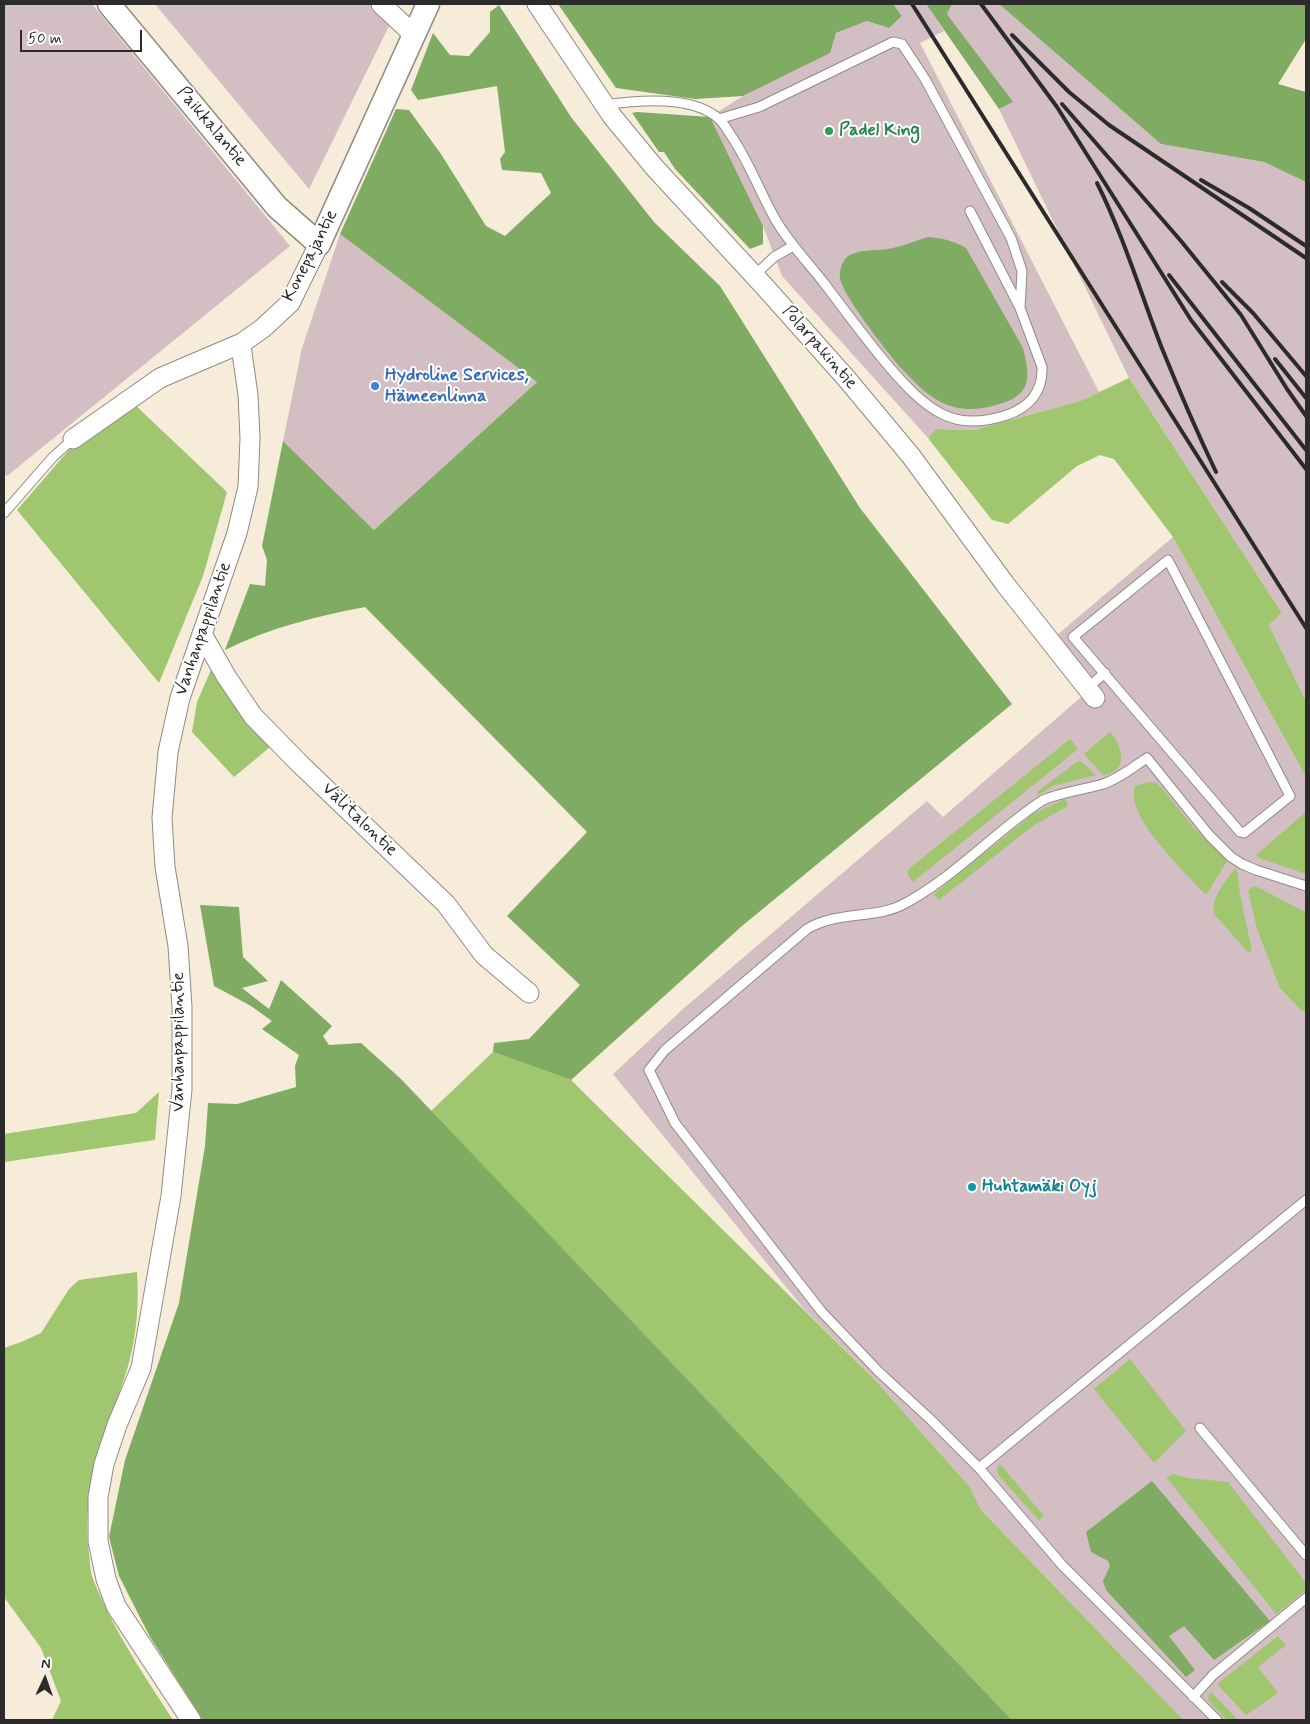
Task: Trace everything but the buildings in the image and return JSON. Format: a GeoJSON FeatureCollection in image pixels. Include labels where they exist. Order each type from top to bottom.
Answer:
{"type":"FeatureCollection","features":[{"type":"Feature","properties":{"kind":"street","name":"Paikkalantie"},"geometry":{"type":"LineString","coordinates":[[109,4],[277,207],[319,244]]}},
{"type":"Feature","properties":{"kind":"street"},"geometry":{"type":"LineString","coordinates":[[381,4],[413,34]]}},
{"type":"Feature","properties":{"kind":"street","name":"Konepajantie"},"geometry":{"type":"LineString","coordinates":[[73,439],[160,378],[242,343],[263,328],[290,302],[319,244],[428,4]]}},
{"type":"Feature","properties":{"kind":"street","name":"Polarpakintie"},"geometry":{"type":"LineString","coordinates":[[537,4],[605,105],[654,167],[846,378],[911,456],[1005,584],[1091,693]]}},
{"type":"Feature","properties":{"kind":"street","name":"Vanhanpappilantie"},"geometry":{"type":"LineString","coordinates":[[191,1720],[116,1606],[106,1579],[98,1541],[98,1497],[106,1456],[141,1368],[170,1196],[182,1089],[182,1008],[178,946],[165,867],[162,818],[168,752],[178,707],[237,533],[248,487],[250,438],[248,395],[242,343]]}},
{"type":"Feature","properties":{"kind":"street","name":"Välitalontie"},"geometry":{"type":"LineString","coordinates":[[202,634],[226,676],[253,716],[300,764],[446,904],[484,955],[529,993]]}},
{"type":"Feature","properties":{"kind":"lane"},"geometry":{"type":"LineString","coordinates":[[720,119],[759,107],[893,42],[902,44],[926,79],[1011,238],[1022,272],[1020,308]]}},
{"type":"Feature","properties":{"kind":"lane"},"geometry":{"type":"LineString","coordinates":[[605,105],[631,102],[680,103],[701,108],[720,119],[746,157],[774,218],[793,246],[901,380],[924,403],[942,414],[957,420],[988,420],[1010,414],[1036,395],[1041,387],[1042,367],[1020,308],[970,211]]}},
{"type":"Feature","properties":{"kind":"lane"},"geometry":{"type":"LineString","coordinates":[[754,276],[774,257],[793,246]]}},
{"type":"Feature","properties":{"kind":"lane"},"geometry":{"type":"LineString","coordinates":[[4,513],[52,457],[73,439]]}},
{"type":"Feature","properties":{"kind":"lane"},"geometry":{"type":"LineString","coordinates":[[1168,560],[1290,796],[1244,833],[1240,832],[1105,673],[1073,637],[1168,560]]}},
{"type":"Feature","properties":{"kind":"lane"},"geometry":{"type":"LineString","coordinates":[[1091,693],[1105,673]]}},
{"type":"Feature","properties":{"kind":"lane"},"geometry":{"type":"LineString","coordinates":[[1217,1720],[1062,1565],[979,1468],[879,1372],[821,1312],[675,1123],[649,1070],[665,1050],[807,929],[828,919],[899,906],[926,891],[1043,800],[1063,792],[1104,784],[1114,780],[1147,758],[1209,835],[1231,857],[1256,870],[1306,886]]}},
{"type":"Feature","properties":{"kind":"lane"},"geometry":{"type":"LineString","coordinates":[[979,1468],[1306,1200]]}},
{"type":"Feature","properties":{"kind":"lane"},"geometry":{"type":"LineString","coordinates":[[1200,1428],[1306,1555]]}},
{"type":"Feature","properties":{"kind":"lane"},"geometry":{"type":"LineString","coordinates":[[1193,1696],[1213,1675],[1306,1598]]}},
{"type":"Feature","properties":{"kind":"shaded area"},"geometry":{"type":"Polygon","coordinates":[[[4,4],[92,4],[290,246],[7,476],[4,473],[4,4]]]}},
{"type":"Feature","properties":{"kind":"shaded area"},"geometry":{"type":"Polygon","coordinates":[[[155,4],[370,4],[389,26],[309,189],[155,4]]]}},
{"type":"Feature","properties":{"kind":"shaded area"},"geometry":{"type":"Polygon","coordinates":[[[893,4],[926,4],[944,31],[920,43],[1099,392],[1080,401],[974,430],[936,429],[928,438],[782,276],[763,226],[710,117],[743,96],[829,53],[836,33],[867,21],[889,28],[902,16],[893,4]]]}},
{"type":"Feature","properties":{"kind":"shaded area"},"geometry":{"type":"Polygon","coordinates":[[[952,4],[999,4],[1161,144],[1264,162],[1306,182],[1306,701],[1269,625],[1282,613],[1129,378],[999,109],[1012,102],[947,14],[952,4]]]}},
{"type":"Feature","properties":{"kind":"shaded area"},"geometry":{"type":"Polygon","coordinates":[[[340,234],[537,382],[374,530],[283,441],[302,348],[340,234]]]}},
{"type":"Feature","properties":{"kind":"shaded area"},"geometry":{"type":"Polygon","coordinates":[[[1173,537],[1306,777],[1306,1720],[1182,1720],[981,1510],[970,1487],[876,1381],[804,1309],[613,1074],[683,1009],[927,801],[943,817],[1095,685],[1057,635],[1173,537]]]}},
{"type":"Feature","properties":{"kind":"green space"},"geometry":{"type":"Polygon","coordinates":[[[558,4],[893,4],[902,16],[889,28],[867,21],[836,33],[830,53],[743,96],[695,99],[616,88],[558,4]]]}},
{"type":"Feature","properties":{"kind":"green space"},"geometry":{"type":"Polygon","coordinates":[[[926,4],[952,4],[947,14],[1013,102],[999,109],[926,4]]]}},
{"type":"Feature","properties":{"kind":"green space"},"geometry":{"type":"Polygon","coordinates":[[[999,4],[1306,4],[1306,39],[1278,84],[1306,92],[1306,182],[1264,162],[1161,144],[999,4]]]}},
{"type":"Feature","properties":{"kind":"green space"},"geometry":{"type":"Polygon","coordinates":[[[499,5],[571,117],[654,222],[720,286],[860,508],[1012,704],[742,926],[571,1080],[493,1052],[494,1043],[529,1039],[580,985],[507,916],[587,832],[365,607],[329,614],[294,624],[259,635],[225,650],[250,584],[265,586],[267,560],[262,546],[283,441],[374,530],[537,382],[340,234],[396,109],[409,110],[441,154],[486,226],[505,236],[551,193],[541,173],[502,170],[500,159],[505,152],[497,86],[418,100],[411,90],[433,33],[450,55],[469,56],[490,32],[490,12],[499,5]]]}},
{"type":"Feature","properties":{"kind":"green space"},"geometry":{"type":"Polygon","coordinates":[[[632,113],[710,117],[763,226],[763,244],[750,249],[675,169],[664,152],[659,152],[632,113]]]}},
{"type":"Feature","properties":{"kind":"green space"},"geometry":{"type":"Polygon","coordinates":[[[928,237],[948,240],[966,248],[1023,348],[1027,365],[1027,380],[1021,393],[1015,398],[998,405],[964,409],[947,405],[929,395],[896,362],[867,324],[842,286],[840,278],[841,267],[845,259],[851,254],[861,251],[893,248],[928,237]]]}},
{"type":"Feature","properties":{"kind":"green space"},"geometry":{"type":"Polygon","coordinates":[[[1129,378],[1282,613],[1269,625],[1306,701],[1306,777],[1173,537],[1114,459],[1100,455],[1077,466],[1008,524],[992,520],[928,438],[936,429],[974,430],[1080,401],[1129,378]]]}},
{"type":"Feature","properties":{"kind":"green space"},"geometry":{"type":"Polygon","coordinates":[[[133,403],[227,492],[203,576],[159,683],[17,510],[75,443],[133,403]]]}},
{"type":"Feature","properties":{"kind":"green space"},"geometry":{"type":"Polygon","coordinates":[[[214,663],[275,743],[234,777],[192,732],[197,702],[214,663]]]}},
{"type":"Feature","properties":{"kind":"green space"},"geometry":{"type":"Polygon","coordinates":[[[1110,732],[1118,744],[1121,758],[1117,769],[1103,775],[1084,754],[1110,732]]]}},
{"type":"Feature","properties":{"kind":"green space"},"geometry":{"type":"Polygon","coordinates":[[[1070,739],[1078,749],[913,882],[908,875],[908,870],[911,867],[1070,739]]]}},
{"type":"Feature","properties":{"kind":"green space"},"geometry":{"type":"Polygon","coordinates":[[[1078,761],[1082,762],[1096,775],[1053,786],[1038,795],[1037,792],[1078,761]]]}},
{"type":"Feature","properties":{"kind":"green space"},"geometry":{"type":"Polygon","coordinates":[[[1149,782],[1156,783],[1162,788],[1194,828],[1227,861],[1206,895],[1159,844],[1139,813],[1134,798],[1135,786],[1149,782]]]}},
{"type":"Feature","properties":{"kind":"green space"},"geometry":{"type":"Polygon","coordinates":[[[1065,799],[1068,806],[1034,825],[939,900],[934,894],[1033,814],[1065,799]]]}},
{"type":"Feature","properties":{"kind":"green space"},"geometry":{"type":"Polygon","coordinates":[[[1306,812],[1306,874],[1259,858],[1256,855],[1306,812]]]}},
{"type":"Feature","properties":{"kind":"green space"},"geometry":{"type":"Polygon","coordinates":[[[1235,868],[1237,870],[1252,951],[1248,952],[1214,914],[1217,896],[1235,868]]]}},
{"type":"Feature","properties":{"kind":"green space"},"geometry":{"type":"Polygon","coordinates":[[[1255,886],[1306,912],[1306,1011],[1302,1011],[1280,988],[1257,929],[1248,890],[1255,886]]]}},
{"type":"Feature","properties":{"kind":"green space"},"geometry":{"type":"Polygon","coordinates":[[[200,905],[239,907],[243,957],[268,981],[242,988],[269,1009],[281,980],[332,1026],[323,1036],[329,1045],[361,1043],[401,1079],[1012,1720],[203,1720],[150,1637],[119,1576],[109,1537],[125,1460],[179,1303],[205,1146],[208,1103],[237,1104],[296,1087],[295,1066],[299,1055],[262,1029],[272,1021],[251,1006],[214,986],[200,905]]]}},
{"type":"Feature","properties":{"kind":"green space"},"geometry":{"type":"Polygon","coordinates":[[[493,1052],[571,1080],[876,1381],[970,1487],[981,1510],[1183,1720],[1012,1720],[431,1111],[493,1052]]]}},
{"type":"Feature","properties":{"kind":"green space"},"geometry":{"type":"Polygon","coordinates":[[[159,1092],[155,1140],[4,1162],[4,1134],[136,1113],[159,1092]]]}},
{"type":"Feature","properties":{"kind":"green space"},"geometry":{"type":"Polygon","coordinates":[[[137,1272],[137,1319],[131,1354],[92,1481],[87,1529],[93,1579],[101,1598],[130,1652],[173,1720],[52,1720],[61,1701],[41,1648],[4,1597],[4,1348],[41,1333],[69,1289],[79,1280],[137,1272]]]}},
{"type":"Feature","properties":{"kind":"green space"},"geometry":{"type":"Polygon","coordinates":[[[1130,1359],[1186,1431],[1154,1463],[1094,1389],[1130,1359]]]}},
{"type":"Feature","properties":{"kind":"green space"},"geometry":{"type":"Polygon","coordinates":[[[1000,1464],[1044,1516],[1039,1520],[998,1475],[997,1468],[1000,1464]]]}},
{"type":"Feature","properties":{"kind":"green space"},"geometry":{"type":"Polygon","coordinates":[[[1173,1474],[1188,1478],[1228,1482],[1306,1583],[1306,1590],[1276,1614],[1166,1477],[1173,1474]]]}},
{"type":"Feature","properties":{"kind":"green space"},"geometry":{"type":"Polygon","coordinates":[[[1152,1481],[1270,1621],[1214,1660],[1184,1626],[1169,1636],[1195,1670],[1186,1677],[1106,1590],[1103,1581],[1110,1566],[1108,1561],[1091,1552],[1086,1532],[1152,1481]]]}},
{"type":"Feature","properties":{"kind":"green space"},"geometry":{"type":"Polygon","coordinates":[[[1278,1636],[1286,1645],[1258,1667],[1278,1693],[1246,1715],[1217,1684],[1278,1636]]]}},
{"type":"Feature","properties":{"kind":"green space"},"geometry":{"type":"Polygon","coordinates":[[[1211,1692],[1238,1720],[1227,1720],[1208,1700],[1211,1692]]]}},
{"type":"Feature","properties":{"kind":"railway"},"geometry":{"type":"LineString","coordinates":[[912,4],[1306,628]]}},
{"type":"Feature","properties":{"kind":"railway"},"geometry":{"type":"LineString","coordinates":[[981,4],[1057,107],[1191,320],[1306,469]]}},
{"type":"Feature","properties":{"kind":"railway"},"geometry":{"type":"LineString","coordinates":[[1012,35],[1069,92],[1109,125],[1306,258]]}},
{"type":"Feature","properties":{"kind":"railway"},"geometry":{"type":"LineString","coordinates":[[1062,104],[1181,241],[1241,315],[1306,416]]}},
{"type":"Feature","properties":{"kind":"railway"},"geometry":{"type":"LineString","coordinates":[[1201,180],[1249,208],[1306,246]]}},
{"type":"Feature","properties":{"kind":"railway"},"geometry":{"type":"LineString","coordinates":[[1097,183],[1123,243],[1167,362],[1216,472]]}},
{"type":"Feature","properties":{"kind":"railway"},"geometry":{"type":"LineString","coordinates":[[1169,275],[1306,450]]}},
{"type":"Feature","properties":{"kind":"railway"},"geometry":{"type":"LineString","coordinates":[[1222,282],[1253,313],[1306,376]]}},
{"type":"Feature","properties":{"kind":"railway"},"geometry":{"type":"LineString","coordinates":[[1275,359],[1306,398]]}},
{"type":"Feature","properties":{"kind":"place","name":"Padel King"},"geometry":{"type":"Point","coordinates":[829,131]}},
{"type":"Feature","properties":{"kind":"place","name":"Hydroline Services, Hämeenlinna"},"geometry":{"type":"Point","coordinates":[375,386]}},
{"type":"Feature","properties":{"kind":"place","name":"Huhtamäki Oyj"},"geometry":{"type":"Point","coordinates":[972,1187]}}]}
